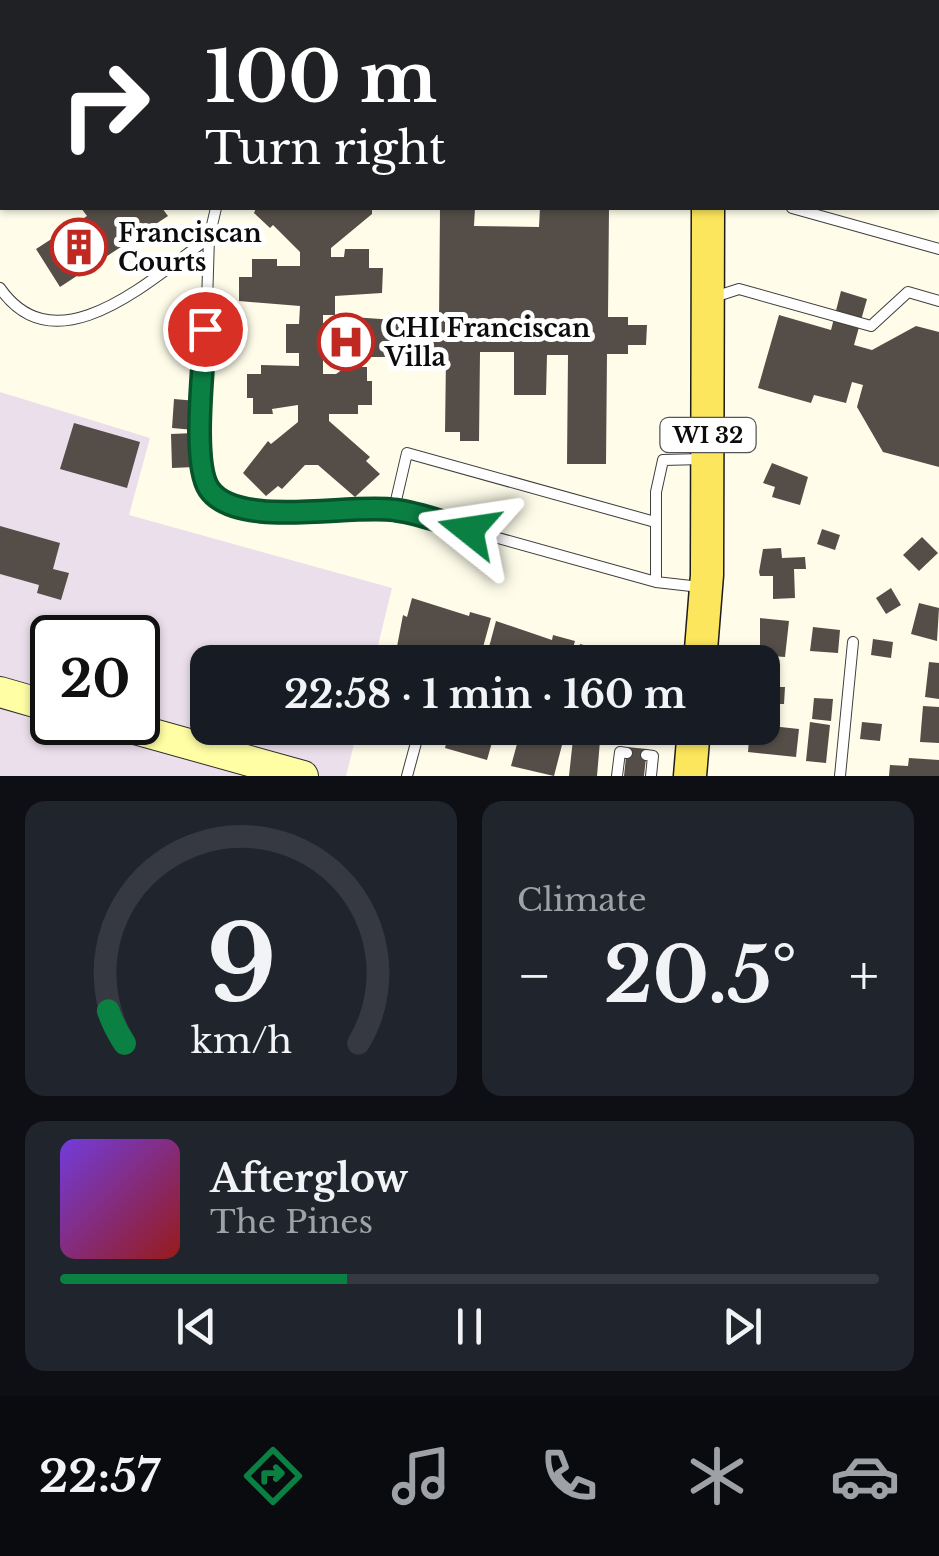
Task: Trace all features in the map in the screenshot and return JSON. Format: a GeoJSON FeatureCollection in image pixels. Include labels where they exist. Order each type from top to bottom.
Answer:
{"type":"FeatureCollection","features":[{"type":"Feature","properties":{"kind":"main road","name":"WI 32"},"geometry":{"type":"LineString","coordinates":[[701,645],[708,459],[708,210]]}},
{"type":"Feature","properties":{"kind":"main road"},"geometry":{"type":"LineString","coordinates":[[690,776],[693,745]]}},
{"type":"Feature","properties":{"kind":"street"},"geometry":{"type":"LineString","coordinates":[[0,692],[30,700]]}},
{"type":"Feature","properties":{"kind":"street"},"geometry":{"type":"LineString","coordinates":[[160,736],[303,776]]}},
{"type":"Feature","properties":{"kind":"lane"},"geometry":{"type":"LineString","coordinates":[[216,210],[209,238],[202,466],[210,490],[233,507],[260,511],[394,509],[656,582],[706,588]]}},
{"type":"Feature","properties":{"kind":"lane"},"geometry":{"type":"LineString","coordinates":[[799,210],[939,249]]}},
{"type":"Feature","properties":{"kind":"lane"},"geometry":{"type":"LineString","coordinates":[[0,288],[13,307],[35,318],[60,323],[83,318],[112,305],[209,238]]}},
{"type":"Feature","properties":{"kind":"lane"},"geometry":{"type":"LineString","coordinates":[[708,299],[740,289],[870,326],[908,292],[939,301]]}},
{"type":"Feature","properties":{"kind":"lane"},"geometry":{"type":"LineString","coordinates":[[394,509],[406,453],[656,522]]}},
{"type":"Feature","properties":{"kind":"lane"},"geometry":{"type":"LineString","coordinates":[[656,582],[656,492],[664,460],[708,459]]}},
{"type":"Feature","properties":{"kind":"lane"},"geometry":{"type":"LineString","coordinates":[[840,776],[853,642]]}},
{"type":"Feature","properties":{"kind":"lane"},"geometry":{"type":"LineString","coordinates":[[407,776],[415,745]]}},
{"type":"Feature","properties":{"kind":"lane"},"geometry":{"type":"LineString","coordinates":[[620,769],[620,752],[627,753]]}},
{"type":"Feature","properties":{"kind":"lane"},"geometry":{"type":"LineString","coordinates":[[646,755],[654,756],[649,771]]}},
{"type":"Feature","properties":{"kind":"shaded area"},"geometry":{"type":"Polygon","coordinates":[[[0,392],[150,438],[129,515],[392,588],[378,645],[190,645],[190,745],[354,745],[346,776],[0,776],[0,392]]]}},
{"type":"Feature","properties":{"kind":"building","name":"Franciscan Courts"},"geometry":{"type":"Polygon","coordinates":[[[82,210],[164,210],[168,216],[60,287],[36,249],[87,216],[82,210]]]}},
{"type":"Feature","properties":{"kind":"building"},"geometry":{"type":"Polygon","coordinates":[[[372,210],[331,248],[331,257],[344,257],[345,249],[369,249],[369,268],[383,268],[382,293],[335,296],[335,315],[323,315],[323,323],[334,323],[334,330],[339,330],[352,317],[439,323],[440,210],[475,210],[474,226],[539,227],[540,210],[609,210],[608,317],[628,317],[628,325],[647,325],[646,345],[628,345],[628,354],[607,354],[606,464],[567,464],[568,355],[547,355],[546,395],[514,395],[514,352],[480,352],[479,441],[460,441],[460,432],[445,432],[446,357],[366,357],[366,344],[361,344],[361,354],[323,353],[323,374],[336,374],[346,367],[367,367],[367,381],[372,381],[372,405],[358,405],[358,414],[329,414],[329,421],[370,457],[366,461],[380,474],[355,497],[318,465],[305,465],[282,489],[278,486],[266,496],[243,473],[268,441],[271,444],[298,422],[298,405],[272,409],[273,414],[253,414],[253,398],[247,398],[247,374],[261,374],[261,365],[299,366],[299,353],[286,353],[286,324],[299,324],[300,306],[239,301],[239,277],[252,277],[252,259],[277,259],[277,266],[300,266],[300,252],[273,225],[270,228],[254,213],[372,210]]]}},
{"type":"Feature","properties":{"kind":"building"},"geometry":{"type":"Polygon","coordinates":[[[841,291],[867,299],[854,345],[872,350],[916,326],[939,332],[939,467],[883,452],[857,407],[863,385],[852,382],[846,403],[814,395],[811,403],[758,388],[779,315],[831,330],[841,291]]]}},
{"type":"Feature","properties":{"kind":"building"},"geometry":{"type":"Polygon","coordinates":[[[174,399],[197,401],[194,430],[172,428],[174,399]]]}},
{"type":"Feature","properties":{"kind":"building"},"geometry":{"type":"Polygon","coordinates":[[[74,423],[140,442],[127,488],[60,469],[74,423]]]}},
{"type":"Feature","properties":{"kind":"building"},"geometry":{"type":"Polygon","coordinates":[[[194,433],[195,467],[172,468],[171,434],[194,433]]]}},
{"type":"Feature","properties":{"kind":"building"},"geometry":{"type":"Polygon","coordinates":[[[772,463],[808,477],[800,505],[772,497],[775,487],[763,483],[772,463]]]}},
{"type":"Feature","properties":{"kind":"building"},"geometry":{"type":"Polygon","coordinates":[[[0,526],[60,543],[53,569],[69,573],[61,600],[37,593],[39,585],[0,574],[0,526]]]}},
{"type":"Feature","properties":{"kind":"building"},"geometry":{"type":"Polygon","coordinates":[[[822,529],[840,535],[835,550],[817,544],[822,529]]]}},
{"type":"Feature","properties":{"kind":"building"},"geometry":{"type":"Polygon","coordinates":[[[922,537],[938,553],[919,571],[903,555],[922,537]]]}},
{"type":"Feature","properties":{"kind":"building"},"geometry":{"type":"Polygon","coordinates":[[[781,548],[782,558],[805,557],[806,569],[794,569],[795,598],[773,599],[773,576],[760,576],[763,549],[781,548]]]}},
{"type":"Feature","properties":{"kind":"building"},"geometry":{"type":"Polygon","coordinates":[[[891,588],[901,605],[886,614],[876,598],[891,588]]]}},
{"type":"Feature","properties":{"kind":"building"},"geometry":{"type":"Polygon","coordinates":[[[412,598],[469,616],[470,612],[491,618],[484,645],[397,645],[403,615],[407,617],[412,598]]]}},
{"type":"Feature","properties":{"kind":"building"},"geometry":{"type":"Polygon","coordinates":[[[919,603],[939,608],[937,641],[911,634],[919,603]]]}},
{"type":"Feature","properties":{"kind":"building"},"geometry":{"type":"Polygon","coordinates":[[[760,618],[789,621],[785,657],[780,657],[780,645],[760,645],[760,618]]]}},
{"type":"Feature","properties":{"kind":"building"},"geometry":{"type":"Polygon","coordinates":[[[496,621],[552,640],[553,635],[575,641],[574,645],[490,645],[496,621]]]}},
{"type":"Feature","properties":{"kind":"building"},"geometry":{"type":"Polygon","coordinates":[[[813,627],[840,630],[838,653],[810,651],[813,627]]]}},
{"type":"Feature","properties":{"kind":"building"},"geometry":{"type":"Polygon","coordinates":[[[873,639],[893,642],[891,658],[871,655],[873,639]]]}},
{"type":"Feature","properties":{"kind":"building"},"geometry":{"type":"Polygon","coordinates":[[[929,662],[939,663],[939,699],[925,697],[929,662]]]}},
{"type":"Feature","properties":{"kind":"building"},"geometry":{"type":"Polygon","coordinates":[[[780,687],[785,687],[784,704],[780,704],[780,687]]]}},
{"type":"Feature","properties":{"kind":"building"},"geometry":{"type":"Polygon","coordinates":[[[814,698],[833,699],[831,721],[812,719],[814,698]]]}},
{"type":"Feature","properties":{"kind":"building"},"geometry":{"type":"Polygon","coordinates":[[[923,706],[939,707],[939,743],[920,742],[923,706]]]}},
{"type":"Feature","properties":{"kind":"building"},"geometry":{"type":"Polygon","coordinates":[[[810,722],[830,725],[826,763],[806,761],[810,722]]]}},
{"type":"Feature","properties":{"kind":"building"},"geometry":{"type":"Polygon","coordinates":[[[862,722],[882,724],[880,741],[860,739],[862,722]]]}},
{"type":"Feature","properties":{"kind":"building"},"geometry":{"type":"Polygon","coordinates":[[[780,727],[799,729],[796,757],[748,752],[749,745],[780,745],[780,727]]]}},
{"type":"Feature","properties":{"kind":"building"},"geometry":{"type":"Polygon","coordinates":[[[446,745],[491,745],[487,760],[445,748],[446,745]]]}},
{"type":"Feature","properties":{"kind":"building"},"geometry":{"type":"Polygon","coordinates":[[[517,745],[562,745],[554,776],[511,766],[517,745]]]}},
{"type":"Feature","properties":{"kind":"building"},"geometry":{"type":"Polygon","coordinates":[[[572,745],[600,745],[597,776],[569,776],[572,745]]]}},
{"type":"Feature","properties":{"kind":"building"},"geometry":{"type":"Polygon","coordinates":[[[627,747],[647,749],[644,776],[624,776],[627,747]]]}},
{"type":"Feature","properties":{"kind":"building"},"geometry":{"type":"Polygon","coordinates":[[[909,758],[939,760],[939,776],[889,776],[890,765],[908,766],[909,758]]]}},
{"type":"Feature","properties":{"kind":"place","name":"Franciscan Courts"},"geometry":{"type":"Point","coordinates":[79,247]}},
{"type":"Feature","properties":{"kind":"place","name":"CHI Franciscan Villa"},"geometry":{"type":"Point","coordinates":[346,342]}},
{"type":"Feature","properties":{"kind":"route"},"geometry":{"type":"LineString","coordinates":[[205,329],[202,466],[210,490],[233,507],[260,511],[394,509],[469,530]]}}]}
